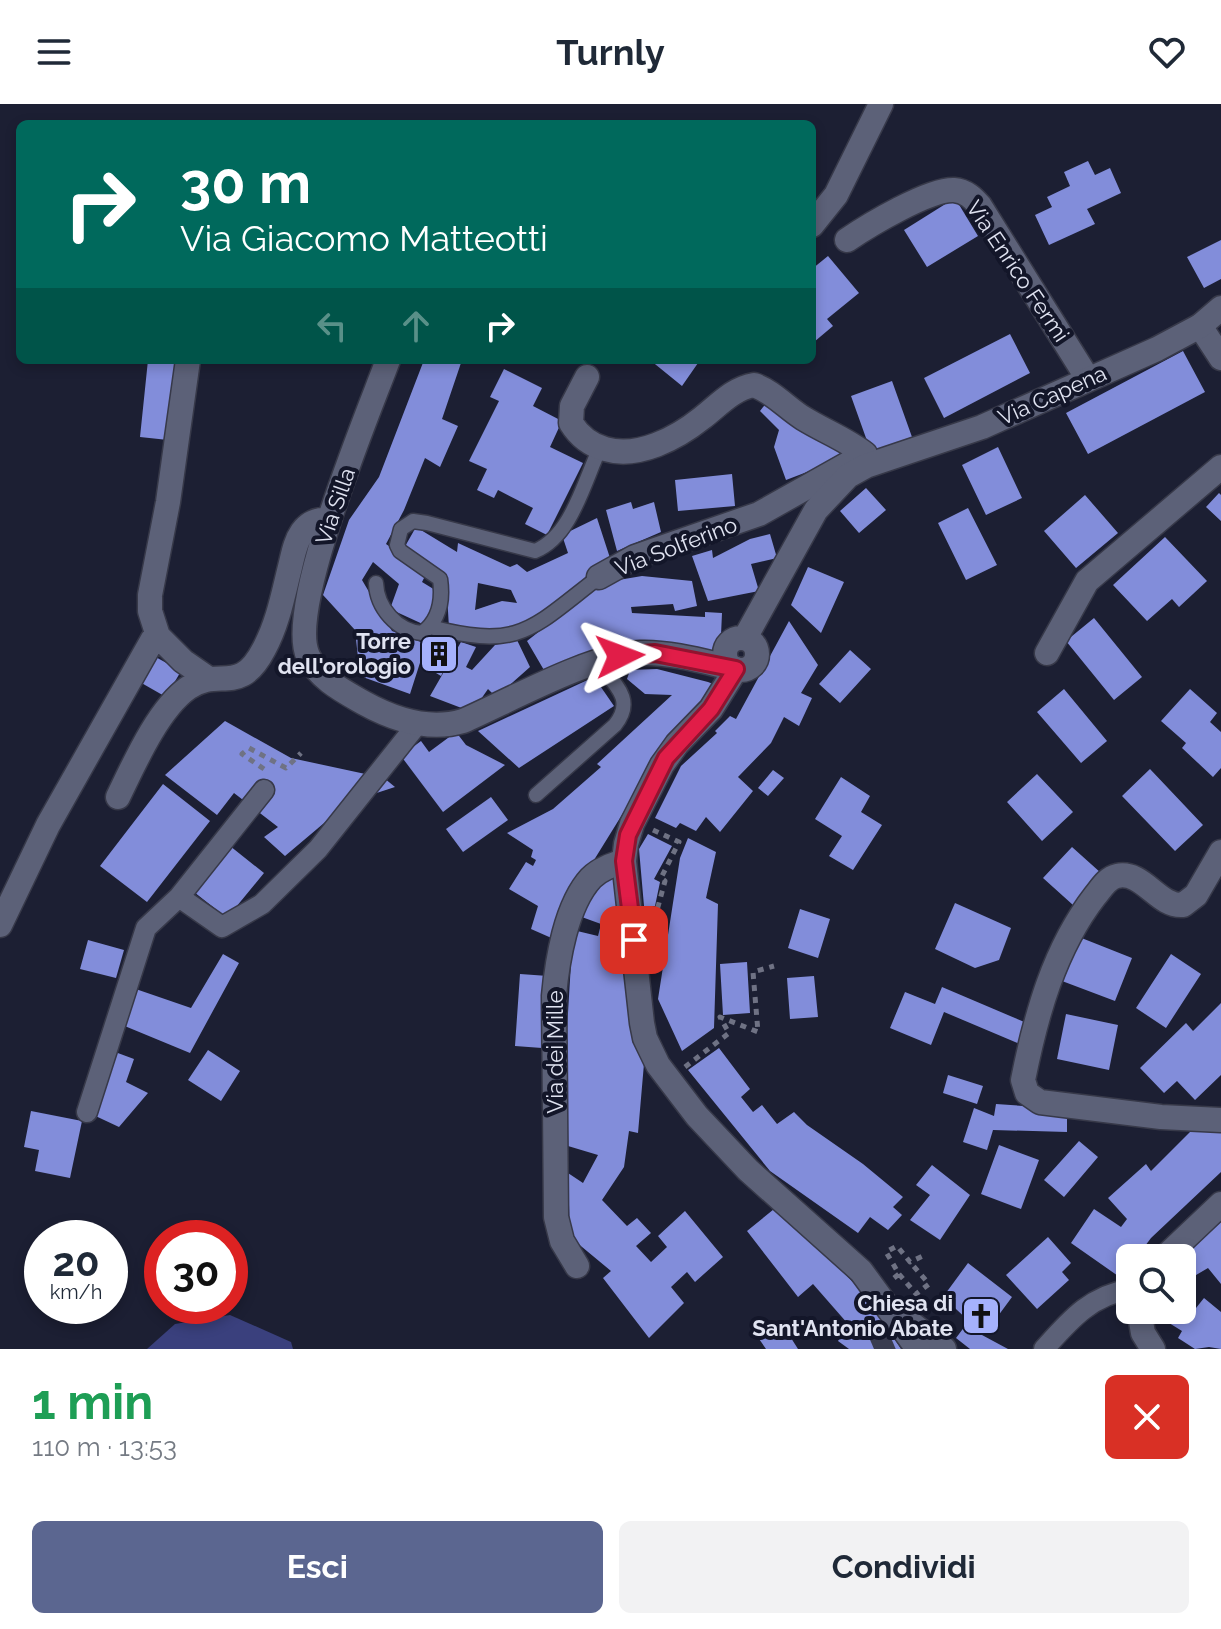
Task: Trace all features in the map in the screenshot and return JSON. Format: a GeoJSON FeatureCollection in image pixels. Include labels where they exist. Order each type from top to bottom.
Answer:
{"type":"FeatureCollection","features":[{"type":"Feature","properties":{"kind":"street"},"geometry":{"type":"LineString","coordinates":[[816,220],[842,185],[881,104]]}},
{"type":"Feature","properties":{"kind":"street","name":"Via Enrico Fermi"},"geometry":{"type":"LineString","coordinates":[[847,240],[895,211],[939,193],[954,190],[968,194],[980,206],[1088,379]]}},
{"type":"Feature","properties":{"kind":"street","name":"Via Capena"},"geometry":{"type":"LineString","coordinates":[[870,459],[959,436],[1157,349],[1200,326],[1221,308]]}},
{"type":"Feature","properties":{"kind":"street"},"geometry":{"type":"LineString","coordinates":[[1200,326],[1221,358]]}},
{"type":"Feature","properties":{"kind":"street"},"geometry":{"type":"LineString","coordinates":[[187,364],[150,611],[158,636],[183,661],[209,679]]}},
{"type":"Feature","properties":{"kind":"street","name":"Via Silla"},"geometry":{"type":"LineString","coordinates":[[387,364],[329,520],[316,565],[304,631],[308,657],[324,677],[346,693],[388,714],[419,722]]}},
{"type":"Feature","properties":{"kind":"street"},"geometry":{"type":"LineString","coordinates":[[587,377],[575,399],[570,419],[577,433],[600,448],[624,452],[655,445],[701,419],[738,390],[754,385],[767,391],[800,417],[849,442],[870,459],[824,499],[810,521],[745,638],[757,647],[757,658],[747,669],[732,676],[711,709],[677,744],[662,765],[632,824],[624,861],[645,1038],[669,1080],[719,1140],[780,1201],[842,1252],[883,1298],[944,1349]]}},
{"type":"Feature","properties":{"kind":"street","name":"Via Solferino"},"geometry":{"type":"LineString","coordinates":[[599,577],[635,557],[759,514],[870,459]]}},
{"type":"Feature","properties":{"kind":"street"},"geometry":{"type":"LineString","coordinates":[[1047,653],[1087,581],[1221,467]]}},
{"type":"Feature","properties":{"kind":"street"},"geometry":{"type":"LineString","coordinates":[[118,797],[138,756],[185,690],[209,679],[232,680],[253,667],[273,632],[300,534],[313,522],[329,520]]}},
{"type":"Feature","properties":{"kind":"street"},"geometry":{"type":"LineString","coordinates":[[0,925],[48,825],[153,639],[158,636]]}},
{"type":"Feature","properties":{"kind":"street"},"geometry":{"type":"LineString","coordinates":[[179,897],[222,927],[262,904],[318,849],[419,722],[444,725],[463,721],[597,662],[628,654],[655,653],[732,676]]}},
{"type":"Feature","properties":{"kind":"street"},"geometry":{"type":"LineString","coordinates":[[87,1112],[146,928],[179,897],[264,790]]}},
{"type":"Feature","properties":{"kind":"street"},"geometry":{"type":"LineString","coordinates":[[1221,852],[1196,895],[1183,905],[1168,902],[1139,881],[1125,876],[1114,877],[1104,885],[1075,924],[1062,948],[1023,1080],[1027,1093],[1040,1102],[1161,1117],[1221,1120]]}},
{"type":"Feature","properties":{"kind":"street","name":"Via dei Mille"},"geometry":{"type":"LineString","coordinates":[[577,1266],[562,1241],[556,1217],[556,971],[565,931],[587,883],[598,873],[624,861]]}},
{"type":"Feature","properties":{"kind":"street"},"geometry":{"type":"LineString","coordinates":[[1179,1244],[1221,1204]]}},
{"type":"Feature","properties":{"kind":"street"},"geometry":{"type":"LineString","coordinates":[[1044,1349],[1078,1310],[1116,1291]]}},
{"type":"Feature","properties":{"kind":"street"},"geometry":{"type":"LineString","coordinates":[[883,1298],[907,1341]]}},
{"type":"Feature","properties":{"kind":"street"},"geometry":{"type":"LineString","coordinates":[[1141,1324],[1153,1349]]}},
{"type":"Feature","properties":{"kind":"lane"},"geometry":{"type":"LineString","coordinates":[[430,627],[442,598],[440,579],[400,551],[397,545],[401,529],[413,521],[535,551],[545,548],[575,506],[600,448]]}},
{"type":"Feature","properties":{"kind":"lane","name":"Via Solferino"},"geometry":{"type":"LineString","coordinates":[[376,583],[384,611],[415,633],[422,633],[430,627],[481,637],[499,637],[529,630],[599,577]]}},
{"type":"Feature","properties":{"kind":"lane"},"geometry":{"type":"LineString","coordinates":[[536,795],[615,725],[623,713],[625,704],[621,693],[597,662]]}},
{"type":"Feature","properties":{"kind":"path"},"geometry":{"type":"LineString","coordinates":[[264,790],[275,776],[242,754],[249,748],[286,768],[301,753]]}},
{"type":"Feature","properties":{"kind":"path"},"geometry":{"type":"LineString","coordinates":[[654,921],[665,881],[661,878],[679,842]]}},
{"type":"Feature","properties":{"kind":"path"},"geometry":{"type":"LineString","coordinates":[[669,1080],[729,1033],[720,1017],[758,1032],[753,972],[774,966]]}},
{"type":"Feature","properties":{"kind":"path"},"geometry":{"type":"LineString","coordinates":[[897,1246],[929,1284],[916,1294],[899,1274],[886,1252],[897,1246]]}},
{"type":"Feature","properties":{"kind":"path"},"geometry":{"type":"LineString","coordinates":[[910,1262],[923,1256]]}},
{"type":"Feature","properties":{"kind":"path"},"geometry":{"type":"LineString","coordinates":[[883,1298],[899,1274]]}},
{"type":"Feature","properties":{"kind":"shaded area"},"geometry":{"type":"Polygon","coordinates":[[[248,1323],[291,1342],[293,1349],[147,1349],[175,1324],[248,1323]]]}},
{"type":"Feature","properties":{"kind":"building"},"geometry":{"type":"Polygon","coordinates":[[[1088,161],[1095,175],[1110,168],[1121,193],[1087,209],[1095,224],[1049,245],[1035,215],[1052,207],[1047,197],[1070,186],[1064,172],[1088,161]]]}},
{"type":"Feature","properties":{"kind":"building"},"geometry":{"type":"Polygon","coordinates":[[[955,198],[978,236],[927,267],[904,230],[955,198]]]}},
{"type":"Feature","properties":{"kind":"building"},"geometry":{"type":"Polygon","coordinates":[[[1221,240],[1221,279],[1204,288],[1187,257],[1221,240]]]}},
{"type":"Feature","properties":{"kind":"building"},"geometry":{"type":"Polygon","coordinates":[[[828,256],[859,293],[827,319],[833,326],[816,340],[816,266],[828,256]]]}},
{"type":"Feature","properties":{"kind":"building"},"geometry":{"type":"Polygon","coordinates":[[[1010,334],[1030,373],[944,418],[924,378],[1010,334]]]}},
{"type":"Feature","properties":{"kind":"building"},"geometry":{"type":"Polygon","coordinates":[[[1183,351],[1205,392],[1088,454],[1066,413],[1183,351]]]}},
{"type":"Feature","properties":{"kind":"building"},"geometry":{"type":"Polygon","coordinates":[[[148,364],[176,364],[168,440],[140,437],[148,364]]]}},
{"type":"Feature","properties":{"kind":"building"},"geometry":{"type":"Polygon","coordinates":[[[422,364],[461,364],[442,419],[458,426],[440,467],[425,458],[386,544],[427,572],[422,582],[440,593],[427,626],[390,609],[399,584],[373,562],[362,580],[392,631],[426,644],[410,694],[360,676],[355,630],[323,595],[349,520],[379,477],[422,364]]]}},
{"type":"Feature","properties":{"kind":"building"},"geometry":{"type":"Polygon","coordinates":[[[655,364],[697,364],[682,386],[655,364]]]}},
{"type":"Feature","properties":{"kind":"building"},"geometry":{"type":"Polygon","coordinates":[[[504,369],[542,388],[533,406],[562,421],[550,447],[583,463],[547,535],[525,524],[533,508],[498,490],[494,498],[477,490],[487,469],[469,461],[499,401],[490,397],[504,369]]]}},
{"type":"Feature","properties":{"kind":"building"},"geometry":{"type":"Polygon","coordinates":[[[892,381],[912,437],[871,452],[851,396],[892,381]]]}},
{"type":"Feature","properties":{"kind":"building"},"geometry":{"type":"Polygon","coordinates":[[[767,402],[849,456],[786,480],[774,447],[779,430],[760,411],[767,402]]]}},
{"type":"Feature","properties":{"kind":"building"},"geometry":{"type":"Polygon","coordinates":[[[998,447],[1022,498],[986,515],[962,465],[998,447]]]}},
{"type":"Feature","properties":{"kind":"building"},"geometry":{"type":"Polygon","coordinates":[[[732,474],[735,506],[678,511],[675,480],[732,474]]]}},
{"type":"Feature","properties":{"kind":"building"},"geometry":{"type":"Polygon","coordinates":[[[866,488],[886,510],[859,533],[840,511],[866,488]]]}},
{"type":"Feature","properties":{"kind":"building"},"geometry":{"type":"Polygon","coordinates":[[[1219,493],[1221,495],[1221,521],[1206,507],[1219,493]]]}},
{"type":"Feature","properties":{"kind":"building"},"geometry":{"type":"Polygon","coordinates":[[[1085,495],[1118,533],[1076,568],[1044,531],[1085,495]]]}},
{"type":"Feature","properties":{"kind":"building"},"geometry":{"type":"Polygon","coordinates":[[[631,502],[633,509],[654,502],[661,532],[617,551],[606,510],[631,502]]]}},
{"type":"Feature","properties":{"kind":"building"},"geometry":{"type":"Polygon","coordinates":[[[968,508],[997,565],[966,580],[938,523],[968,508]]]}},
{"type":"Feature","properties":{"kind":"building"},"geometry":{"type":"Polygon","coordinates":[[[597,518],[610,558],[535,623],[500,633],[449,628],[446,577],[403,550],[416,527],[457,552],[458,543],[510,567],[517,564],[527,572],[568,553],[562,535],[597,518]],[[478,583],[475,610],[502,601],[517,603],[511,590],[478,583]]]}},
{"type":"Feature","properties":{"kind":"building"},"geometry":{"type":"Polygon","coordinates":[[[770,534],[777,558],[751,564],[759,591],[708,601],[692,556],[712,550],[713,558],[750,539],[770,534]]]}},
{"type":"Feature","properties":{"kind":"building"},"geometry":{"type":"Polygon","coordinates":[[[1165,537],[1207,581],[1179,607],[1172,599],[1147,621],[1113,585],[1165,537]]]}},
{"type":"Feature","properties":{"kind":"building"},"geometry":{"type":"Polygon","coordinates":[[[808,567],[844,582],[821,633],[791,605],[808,567]]]}},
{"type":"Feature","properties":{"kind":"building"},"geometry":{"type":"Polygon","coordinates":[[[642,576],[692,581],[697,606],[675,611],[673,604],[631,607],[632,613],[705,617],[705,612],[722,613],[720,657],[645,648],[548,677],[527,641],[601,583],[642,576]]]}},
{"type":"Feature","properties":{"kind":"building"},"geometry":{"type":"Polygon","coordinates":[[[1094,618],[1142,677],[1114,700],[1066,641],[1094,618]]]}},
{"type":"Feature","properties":{"kind":"building"},"geometry":{"type":"Polygon","coordinates":[[[789,621],[818,665],[801,693],[812,698],[799,726],[784,717],[771,743],[738,777],[753,791],[720,832],[706,817],[696,831],[680,823],[676,828],[655,818],[681,766],[717,733],[715,731],[730,716],[736,719],[789,621]]]}},
{"type":"Feature","properties":{"kind":"building","name":"Torre dell'orologio"},"geometry":{"type":"Polygon","coordinates":[[[433,637],[457,644],[441,676],[421,664],[433,637]]]}},
{"type":"Feature","properties":{"kind":"building"},"geometry":{"type":"Polygon","coordinates":[[[517,640],[530,667],[496,697],[488,689],[472,712],[430,696],[461,642],[476,647],[466,667],[472,670],[495,645],[517,640]]]}},
{"type":"Feature","properties":{"kind":"building"},"geometry":{"type":"Polygon","coordinates":[[[850,650],[871,669],[840,703],[819,684],[850,650]]]}},
{"type":"Feature","properties":{"kind":"building"},"geometry":{"type":"Polygon","coordinates":[[[152,655],[181,671],[166,697],[138,681],[152,655]]]}},
{"type":"Feature","properties":{"kind":"building"},"geometry":{"type":"Polygon","coordinates":[[[657,669],[718,686],[646,776],[581,881],[556,940],[531,929],[538,906],[509,889],[526,862],[533,866],[536,860],[531,857],[533,850],[507,833],[553,809],[601,767],[597,764],[672,695],[645,694],[627,679],[630,670],[657,669]]]}},
{"type":"Feature","properties":{"kind":"building"},"geometry":{"type":"Polygon","coordinates":[[[594,677],[614,706],[519,768],[478,731],[594,677]]]}},
{"type":"Feature","properties":{"kind":"building"},"geometry":{"type":"Polygon","coordinates":[[[1064,689],[1107,741],[1081,763],[1037,712],[1064,689]]]}},
{"type":"Feature","properties":{"kind":"building"},"geometry":{"type":"Polygon","coordinates":[[[1190,689],[1217,713],[1210,722],[1221,732],[1221,768],[1213,777],[1182,748],[1186,743],[1161,721],[1190,689]]]}},
{"type":"Feature","properties":{"kind":"building"},"geometry":{"type":"Polygon","coordinates":[[[225,721],[291,758],[384,778],[395,787],[349,802],[285,856],[264,837],[278,827],[234,793],[217,815],[165,775],[225,721]]]}},
{"type":"Feature","properties":{"kind":"building"},"geometry":{"type":"Polygon","coordinates":[[[456,732],[466,745],[505,765],[443,812],[401,756],[421,741],[429,752],[456,732]]]}},
{"type":"Feature","properties":{"kind":"building"},"geometry":{"type":"Polygon","coordinates":[[[1150,769],[1203,825],[1175,851],[1122,796],[1150,769]]]}},
{"type":"Feature","properties":{"kind":"building"},"geometry":{"type":"Polygon","coordinates":[[[773,770],[784,778],[768,796],[758,788],[773,770]]]}},
{"type":"Feature","properties":{"kind":"building"},"geometry":{"type":"Polygon","coordinates":[[[1037,774],[1073,812],[1042,841],[1007,802],[1037,774]]]}},
{"type":"Feature","properties":{"kind":"building"},"geometry":{"type":"Polygon","coordinates":[[[841,777],[870,796],[861,812],[882,825],[853,870],[829,856],[842,836],[815,819],[841,777]]]}},
{"type":"Feature","properties":{"kind":"building"},"geometry":{"type":"Polygon","coordinates":[[[163,784],[210,821],[147,902],[100,866],[163,784]]]}},
{"type":"Feature","properties":{"kind":"building"},"geometry":{"type":"Polygon","coordinates":[[[491,797],[508,820],[463,852],[446,829],[491,797]]]}},
{"type":"Feature","properties":{"kind":"building"},"geometry":{"type":"Polygon","coordinates":[[[648,834],[672,846],[654,879],[660,882],[655,906],[644,906],[639,849],[648,834]]]}},
{"type":"Feature","properties":{"kind":"building"},"geometry":{"type":"Polygon","coordinates":[[[688,838],[716,852],[706,898],[718,904],[714,1028],[682,1051],[658,999],[680,858],[688,838]]]}},
{"type":"Feature","properties":{"kind":"building"},"geometry":{"type":"Polygon","coordinates":[[[230,846],[264,873],[227,918],[194,892],[230,846]]]}},
{"type":"Feature","properties":{"kind":"building"},"geometry":{"type":"Polygon","coordinates":[[[1072,847],[1101,873],[1073,905],[1043,878],[1072,847]]]}},
{"type":"Feature","properties":{"kind":"building"},"geometry":{"type":"Polygon","coordinates":[[[605,876],[620,882],[645,1052],[638,1133],[629,1131],[624,1167],[602,1200],[627,1226],[637,1218],[651,1233],[636,1246],[651,1262],[667,1247],[658,1236],[685,1211],[723,1257],[695,1282],[687,1272],[671,1287],[684,1303],[649,1338],[603,1278],[611,1271],[570,1237],[568,1173],[583,1183],[598,1155],[568,1146],[568,1080],[564,1079],[573,930],[598,936],[601,924],[579,916],[605,876]]]}},
{"type":"Feature","properties":{"kind":"building"},"geometry":{"type":"Polygon","coordinates":[[[955,903],[1011,928],[999,960],[975,968],[935,949],[955,903]]]}},
{"type":"Feature","properties":{"kind":"building"},"geometry":{"type":"Polygon","coordinates":[[[800,909],[830,919],[818,958],[788,948],[800,909]]]}},
{"type":"Feature","properties":{"kind":"building"},"geometry":{"type":"Polygon","coordinates":[[[1079,937],[1132,958],[1115,1001],[1062,981],[1079,937]]]}},
{"type":"Feature","properties":{"kind":"building"},"geometry":{"type":"Polygon","coordinates":[[[88,940],[124,950],[116,978],[80,969],[88,940]]]}},
{"type":"Feature","properties":{"kind":"building"},"geometry":{"type":"Polygon","coordinates":[[[223,954],[239,963],[190,1053],[115,1022],[127,986],[191,1008],[223,954]]]}},
{"type":"Feature","properties":{"kind":"building"},"geometry":{"type":"Polygon","coordinates":[[[1171,954],[1201,974],[1166,1028],[1136,1008],[1171,954]]]}},
{"type":"Feature","properties":{"kind":"building"},"geometry":{"type":"Polygon","coordinates":[[[747,962],[750,1013],[723,1015],[720,964],[747,962]]]}},
{"type":"Feature","properties":{"kind":"building"},"geometry":{"type":"Polygon","coordinates":[[[520,974],[548,976],[542,1048],[515,1046],[520,974]]]}},
{"type":"Feature","properties":{"kind":"building"},"geometry":{"type":"Polygon","coordinates":[[[814,976],[818,1017],[790,1019],[787,978],[814,976]]]}},
{"type":"Feature","properties":{"kind":"building"},"geometry":{"type":"Polygon","coordinates":[[[942,987],[1029,1024],[1020,1044],[944,1012],[931,1045],[890,1028],[905,992],[935,1004],[942,987]]]}},
{"type":"Feature","properties":{"kind":"building"},"geometry":{"type":"Polygon","coordinates":[[[1221,1003],[1221,1075],[1195,1100],[1177,1081],[1164,1093],[1140,1068],[1186,1023],[1193,1031],[1221,1003]]]}},
{"type":"Feature","properties":{"kind":"building"},"geometry":{"type":"Polygon","coordinates":[[[1066,1014],[1118,1025],[1109,1070],[1057,1059],[1066,1014]]]}},
{"type":"Feature","properties":{"kind":"building"},"geometry":{"type":"Polygon","coordinates":[[[719,1048],[750,1089],[741,1097],[753,1112],[762,1105],[777,1124],[794,1112],[903,1197],[893,1207],[902,1215],[888,1230],[870,1217],[858,1233],[770,1171],[688,1070],[719,1048]]]}},
{"type":"Feature","properties":{"kind":"building"},"geometry":{"type":"Polygon","coordinates":[[[107,1049],[134,1059],[126,1082],[148,1093],[119,1127],[87,1112],[107,1049]]]}},
{"type":"Feature","properties":{"kind":"building"},"geometry":{"type":"Polygon","coordinates":[[[208,1050],[240,1071],[221,1101],[188,1080],[208,1050]]]}},
{"type":"Feature","properties":{"kind":"building"},"geometry":{"type":"Polygon","coordinates":[[[948,1075],[983,1086],[977,1104],[943,1093],[948,1075]]]}},
{"type":"Feature","properties":{"kind":"building"},"geometry":{"type":"Polygon","coordinates":[[[996,1104],[1067,1109],[1067,1132],[993,1130],[987,1150],[963,1142],[974,1108],[994,1116],[996,1104]]]}},
{"type":"Feature","properties":{"kind":"building"},"geometry":{"type":"Polygon","coordinates":[[[31,1111],[82,1121],[70,1178],[35,1171],[39,1150],[24,1147],[31,1111]]]}},
{"type":"Feature","properties":{"kind":"building"},"geometry":{"type":"Polygon","coordinates":[[[1221,1126],[1221,1172],[1146,1244],[1116,1244],[1116,1274],[1071,1243],[1094,1209],[1121,1227],[1127,1219],[1108,1198],[1146,1164],[1151,1171],[1193,1129],[1221,1126]]]}},
{"type":"Feature","properties":{"kind":"building"},"geometry":{"type":"Polygon","coordinates":[[[1079,1141],[1098,1157],[1064,1197],[1044,1180],[1079,1141]]]}},
{"type":"Feature","properties":{"kind":"building"},"geometry":{"type":"Polygon","coordinates":[[[999,1145],[1039,1160],[1021,1209],[981,1194],[999,1145]]]}},
{"type":"Feature","properties":{"kind":"building"},"geometry":{"type":"Polygon","coordinates":[[[932,1165],[970,1195],[940,1240],[910,1220],[930,1195],[916,1185],[932,1165]]]}},
{"type":"Feature","properties":{"kind":"building"},"geometry":{"type":"Polygon","coordinates":[[[779,1205],[867,1297],[901,1349],[849,1349],[838,1341],[848,1324],[813,1284],[798,1297],[747,1231],[779,1205]]]}},
{"type":"Feature","properties":{"kind":"building"},"geometry":{"type":"Polygon","coordinates":[[[1221,1222],[1221,1284],[1208,1268],[1196,1275],[1195,1244],[1221,1222]]]}},
{"type":"Feature","properties":{"kind":"building"},"geometry":{"type":"Polygon","coordinates":[[[1048,1237],[1071,1263],[1062,1272],[1069,1280],[1037,1309],[1006,1275],[1048,1237]]]}},
{"type":"Feature","properties":{"kind":"building","name":"Chiesa di Sant'Antonio Abate"},"geometry":{"type":"Polygon","coordinates":[[[968,1263],[1012,1297],[984,1335],[943,1297],[968,1263]]]}},
{"type":"Feature","properties":{"kind":"building"},"geometry":{"type":"Polygon","coordinates":[[[1204,1298],[1221,1312],[1221,1349],[1195,1349],[1178,1338],[1182,1331],[1171,1324],[1196,1324],[1196,1308],[1204,1298]]]}},
{"type":"Feature","properties":{"kind":"building"},"geometry":{"type":"Polygon","coordinates":[[[965,1326],[1008,1349],[970,1349],[956,1338],[965,1326]]]}},
{"type":"Feature","properties":{"kind":"building"},"geometry":{"type":"Polygon","coordinates":[[[786,1330],[798,1349],[766,1349],[757,1336],[786,1330]]]}},
{"type":"Feature","properties":{"kind":"tunnel"},"geometry":{"type":"LineString","coordinates":[[874,1349],[895,1340]]}},
{"type":"Feature","properties":{"kind":"place","name":"Torre dell'orologio"},"geometry":{"type":"Point","coordinates":[439,654]}},
{"type":"Feature","properties":{"kind":"place","name":"Chiesa di Sant'Antonio Abate"},"geometry":{"type":"Point","coordinates":[981,1316]}},
{"type":"Feature","properties":{"kind":"route"},"geometry":{"type":"LineString","coordinates":[[620,656],[655,653],[736,669],[711,709],[666,758],[628,835],[624,861],[634,940]]}}]}
